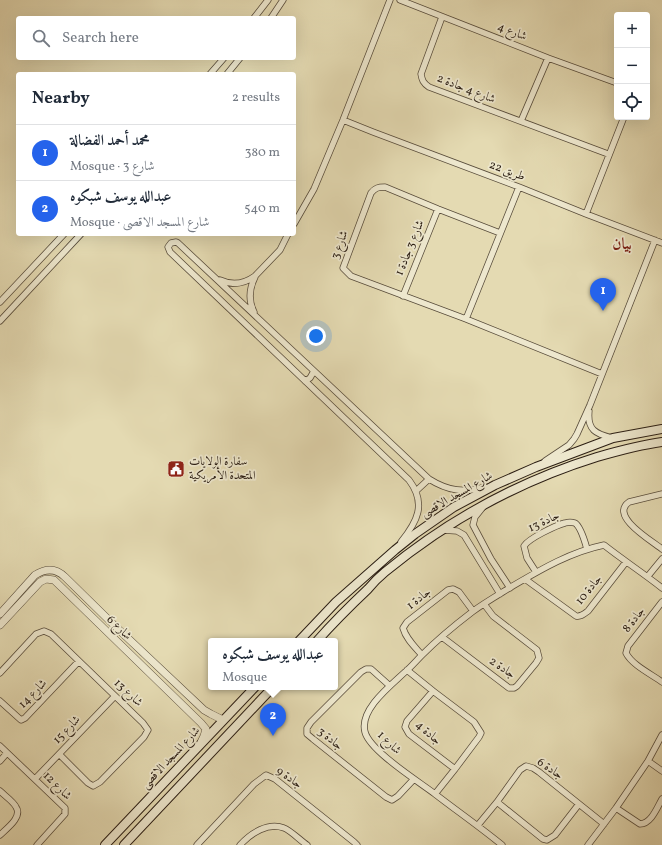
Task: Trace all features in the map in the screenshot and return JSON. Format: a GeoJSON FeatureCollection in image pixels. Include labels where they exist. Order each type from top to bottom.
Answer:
{"type":"FeatureCollection","features":[{"type":"Feature","properties":{"kind":"main road","name":"شارع المسجد الاقصى"},"geometry":{"type":"LineString","coordinates":[[302,638],[346,592],[415,534],[454,507],[495,485],[536,466],[613,438],[658,430]]}},
{"type":"Feature","properties":{"kind":"main road"},"geometry":{"type":"LineString","coordinates":[[653,443],[659,439],[656,432],[658,430]]}},
{"type":"Feature","properties":{"kind":"main road","name":"شارع المسجد الاقصى"},"geometry":{"type":"LineString","coordinates":[[320,638],[385,573],[426,541],[460,518],[505,493],[556,471],[623,450],[662,442]]}},
{"type":"Feature","properties":{"kind":"main road"},"geometry":{"type":"LineString","coordinates":[[333,624],[329,622],[328,616],[345,598],[346,592]]}},
{"type":"Feature","properties":{"kind":"main road","name":"شارع المسجد الاقصى"},"geometry":{"type":"LineString","coordinates":[[105,845],[252,690]]}},
{"type":"Feature","properties":{"kind":"main road"},"geometry":{"type":"LineString","coordinates":[[241,721],[247,707],[263,690]]}},
{"type":"Feature","properties":{"kind":"main road"},"geometry":{"type":"LineString","coordinates":[[124,845],[131,842],[270,690]]}},
{"type":"Feature","properties":{"kind":"street"},"geometry":{"type":"LineString","coordinates":[[256,16],[268,0]]}},
{"type":"Feature","properties":{"kind":"street"},"geometry":{"type":"LineString","coordinates":[[272,16],[283,0]]}},
{"type":"Feature","properties":{"kind":"street"},"geometry":{"type":"LineString","coordinates":[[296,220],[314,189],[344,120],[390,0]]}},
{"type":"Feature","properties":{"kind":"street","name":"شارع 4"},"geometry":{"type":"LineString","coordinates":[[400,0],[548,58],[614,82]]}},
{"type":"Feature","properties":{"kind":"street","name":"شارع 4 جادة 2"},"geometry":{"type":"LineString","coordinates":[[442,17],[421,74],[422,80],[425,84],[429,87],[608,154]]}},
{"type":"Feature","properties":{"kind":"street"},"geometry":{"type":"LineString","coordinates":[[521,121],[548,58]]}},
{"type":"Feature","properties":{"kind":"street"},"geometry":{"type":"LineString","coordinates":[[212,72],[222,60]]}},
{"type":"Feature","properties":{"kind":"street"},"geometry":{"type":"LineString","coordinates":[[229,72],[238,60]]}},
{"type":"Feature","properties":{"kind":"street","name":"طريق 22"},"geometry":{"type":"LineString","coordinates":[[344,120],[662,243]]}},
{"type":"Feature","properties":{"kind":"street"},"geometry":{"type":"LineString","coordinates":[[586,214],[608,154],[623,120]]}},
{"type":"Feature","properties":{"kind":"street","name":"شارع 3"},"geometry":{"type":"LineString","coordinates":[[500,233],[385,187],[378,187],[371,194],[343,268],[351,276],[602,374]]}},
{"type":"Feature","properties":{"kind":"street"},"geometry":{"type":"LineString","coordinates":[[466,320],[519,187]]}},
{"type":"Feature","properties":{"kind":"street","name":"شارع 3 جادة 1"},"geometry":{"type":"LineString","coordinates":[[402,296],[438,209]]}},
{"type":"Feature","properties":{"kind":"street"},"geometry":{"type":"LineString","coordinates":[[0,302],[62,236]]}},
{"type":"Feature","properties":{"kind":"street"},"geometry":{"type":"LineString","coordinates":[[0,321],[79,236]]}},
{"type":"Feature","properties":{"kind":"street"},"geometry":{"type":"LineString","coordinates":[[214,277],[227,284],[245,282],[255,276],[280,250],[287,236]]}},
{"type":"Feature","properties":{"kind":"street"},"geometry":{"type":"LineString","coordinates":[[536,466],[566,447],[572,442],[577,434],[590,405],[654,240]]}},
{"type":"Feature","properties":{"kind":"street"},"geometry":{"type":"LineString","coordinates":[[395,550],[412,528],[418,510],[418,498],[416,491],[409,480],[168,250],[169,245],[173,242],[178,243],[429,479],[441,486],[455,490],[476,490],[495,485]]}},
{"type":"Feature","properties":{"kind":"street"},"geometry":{"type":"LineString","coordinates":[[255,276],[251,287],[250,298],[251,308],[258,318]]}},
{"type":"Feature","properties":{"kind":"street"},"geometry":{"type":"LineString","coordinates":[[305,381],[310,378],[314,371]]}},
{"type":"Feature","properties":{"kind":"street"},"geometry":{"type":"LineString","coordinates":[[590,405],[588,416],[591,427],[598,433],[613,438]]}},
{"type":"Feature","properties":{"kind":"street"},"geometry":{"type":"LineString","coordinates":[[416,491],[429,479]]}},
{"type":"Feature","properties":{"kind":"street"},"geometry":{"type":"LineString","coordinates":[[662,494],[629,502],[624,508],[623,512],[628,523],[662,549]]}},
{"type":"Feature","properties":{"kind":"street"},"geometry":{"type":"LineString","coordinates":[[485,504],[475,517],[473,525],[510,588]]}},
{"type":"Feature","properties":{"kind":"street","name":"جادة 13"},"geometry":{"type":"LineString","coordinates":[[536,572],[527,558],[524,546],[528,541],[551,528],[566,522],[575,523],[580,530],[588,549]]}},
{"type":"Feature","properties":{"kind":"street"},"geometry":{"type":"LineString","coordinates":[[443,530],[457,531],[464,535],[500,594]]}},
{"type":"Feature","properties":{"kind":"street","name":"شارع 1"},"geometry":{"type":"LineString","coordinates":[[502,845],[478,825],[454,809],[379,752],[369,742],[364,724],[368,712],[374,702],[422,655],[473,611],[536,572],[588,549],[604,545],[626,562],[648,576],[662,588]]}},
{"type":"Feature","properties":{"kind":"street"},"geometry":{"type":"LineString","coordinates":[[648,576],[662,560]]}},
{"type":"Feature","properties":{"kind":"street","name":"جادة 10"},"geometry":{"type":"LineString","coordinates":[[525,579],[576,616],[579,616],[584,615],[626,562]]}},
{"type":"Feature","properties":{"kind":"street","name":"شارع 6"},"geometry":{"type":"LineString","coordinates":[[0,625],[22,596],[35,575],[41,572],[54,570],[62,574],[197,703],[211,714],[223,720]]}},
{"type":"Feature","properties":{"kind":"street","name":"شارع 6"},"geometry":{"type":"LineString","coordinates":[[0,614],[43,580],[54,580],[201,722],[206,729],[197,748]]}},
{"type":"Feature","properties":{"kind":"street","name":"جادة 1"},"geometry":{"type":"LineString","coordinates":[[422,655],[404,632],[403,628],[407,622],[448,590],[454,589],[459,592],[473,611]]}},
{"type":"Feature","properties":{"kind":"street","name":"جادة 8"},"geometry":{"type":"LineString","coordinates":[[662,602],[628,646],[626,653],[634,663],[662,682]]}},
{"type":"Feature","properties":{"kind":"street","name":"جادة 2"},"geometry":{"type":"LineString","coordinates":[[442,637],[509,688],[514,688],[517,686],[536,663],[538,658],[537,650],[494,616],[484,604]]}},
{"type":"Feature","properties":{"kind":"street","name":"شارع 13"},"geometry":{"type":"LineString","coordinates":[[0,673],[36,634],[44,631],[51,634],[143,722],[148,730],[139,743],[100,782],[93,786],[88,783],[59,754]]}},
{"type":"Feature","properties":{"kind":"street","name":"شارع 14"},"geometry":{"type":"LineString","coordinates":[[0,701],[21,720],[25,718],[79,661]]}},
{"type":"Feature","properties":{"kind":"street","name":"جادة 3"},"geometry":{"type":"LineString","coordinates":[[390,686],[371,670],[366,669],[361,672],[311,722],[307,728],[306,734],[386,797],[392,800],[398,796],[414,779]]}},
{"type":"Feature","properties":{"kind":"street"},"geometry":{"type":"LineString","coordinates":[[407,670],[474,722],[481,733],[456,769],[435,794]]}},
{"type":"Feature","properties":{"kind":"street","name":"جادة 4"},"geometry":{"type":"LineString","coordinates":[[433,691],[407,721],[405,727],[409,734],[456,769]]}},
{"type":"Feature","properties":{"kind":"street","name":"شارع 15"},"geometry":{"type":"LineString","coordinates":[[35,779],[115,696]]}},
{"type":"Feature","properties":{"kind":"street"},"geometry":{"type":"LineString","coordinates":[[189,711],[197,703]]}},
{"type":"Feature","properties":{"kind":"street"},"geometry":{"type":"LineString","coordinates":[[588,845],[616,808],[648,761],[662,735]]}},
{"type":"Feature","properties":{"kind":"street","name":"شارع 12"},"geometry":{"type":"LineString","coordinates":[[0,746],[65,808],[65,814],[38,845]]}},
{"type":"Feature","properties":{"kind":"street"},"geometry":{"type":"LineString","coordinates":[[0,761],[7,753]]}},
{"type":"Feature","properties":{"kind":"street"},"geometry":{"type":"LineString","coordinates":[[648,761],[662,771]]}},
{"type":"Feature","properties":{"kind":"street","name":"جادة 6"},"geometry":{"type":"LineString","coordinates":[[478,825],[520,770],[526,766],[539,772],[604,824]]}},
{"type":"Feature","properties":{"kind":"street","name":"جادة 9"},"geometry":{"type":"LineString","coordinates":[[197,845],[254,784],[266,775],[275,779],[357,845]]}},
{"type":"Feature","properties":{"kind":"street"},"geometry":{"type":"LineString","coordinates":[[0,791],[16,806],[18,812],[16,818],[0,835]]}},
{"type":"Feature","properties":{"kind":"street"},"geometry":{"type":"LineString","coordinates":[[616,808],[640,824],[644,824],[652,816],[662,800]]}},
{"type":"Feature","properties":{"kind":"street"},"geometry":{"type":"LineString","coordinates":[[497,802],[543,839],[547,840],[555,835],[579,804]]}},
{"type":"Feature","properties":{"kind":"street"},"geometry":{"type":"LineString","coordinates":[[240,845],[258,830],[275,826],[286,828],[307,845]]}},
{"type":"Feature","properties":{"kind":"place","name":"محمد أحمد الفضالة"},"geometry":{"type":"Point","coordinates":[603,311]}},
{"type":"Feature","properties":{"kind":"place","name":"سفارة الولايات المتحدة الأمريكية"},"geometry":{"type":"Point","coordinates":[176,469]}},
{"type":"Feature","properties":{"kind":"place","name":"عبدالله يوسف شبكوه"},"geometry":{"type":"Point","coordinates":[273,736]}},
{"type":"Feature","properties":{"kind":"district","name":"بيان"},"geometry":{"type":"Point","coordinates":[622,245]}}]}
